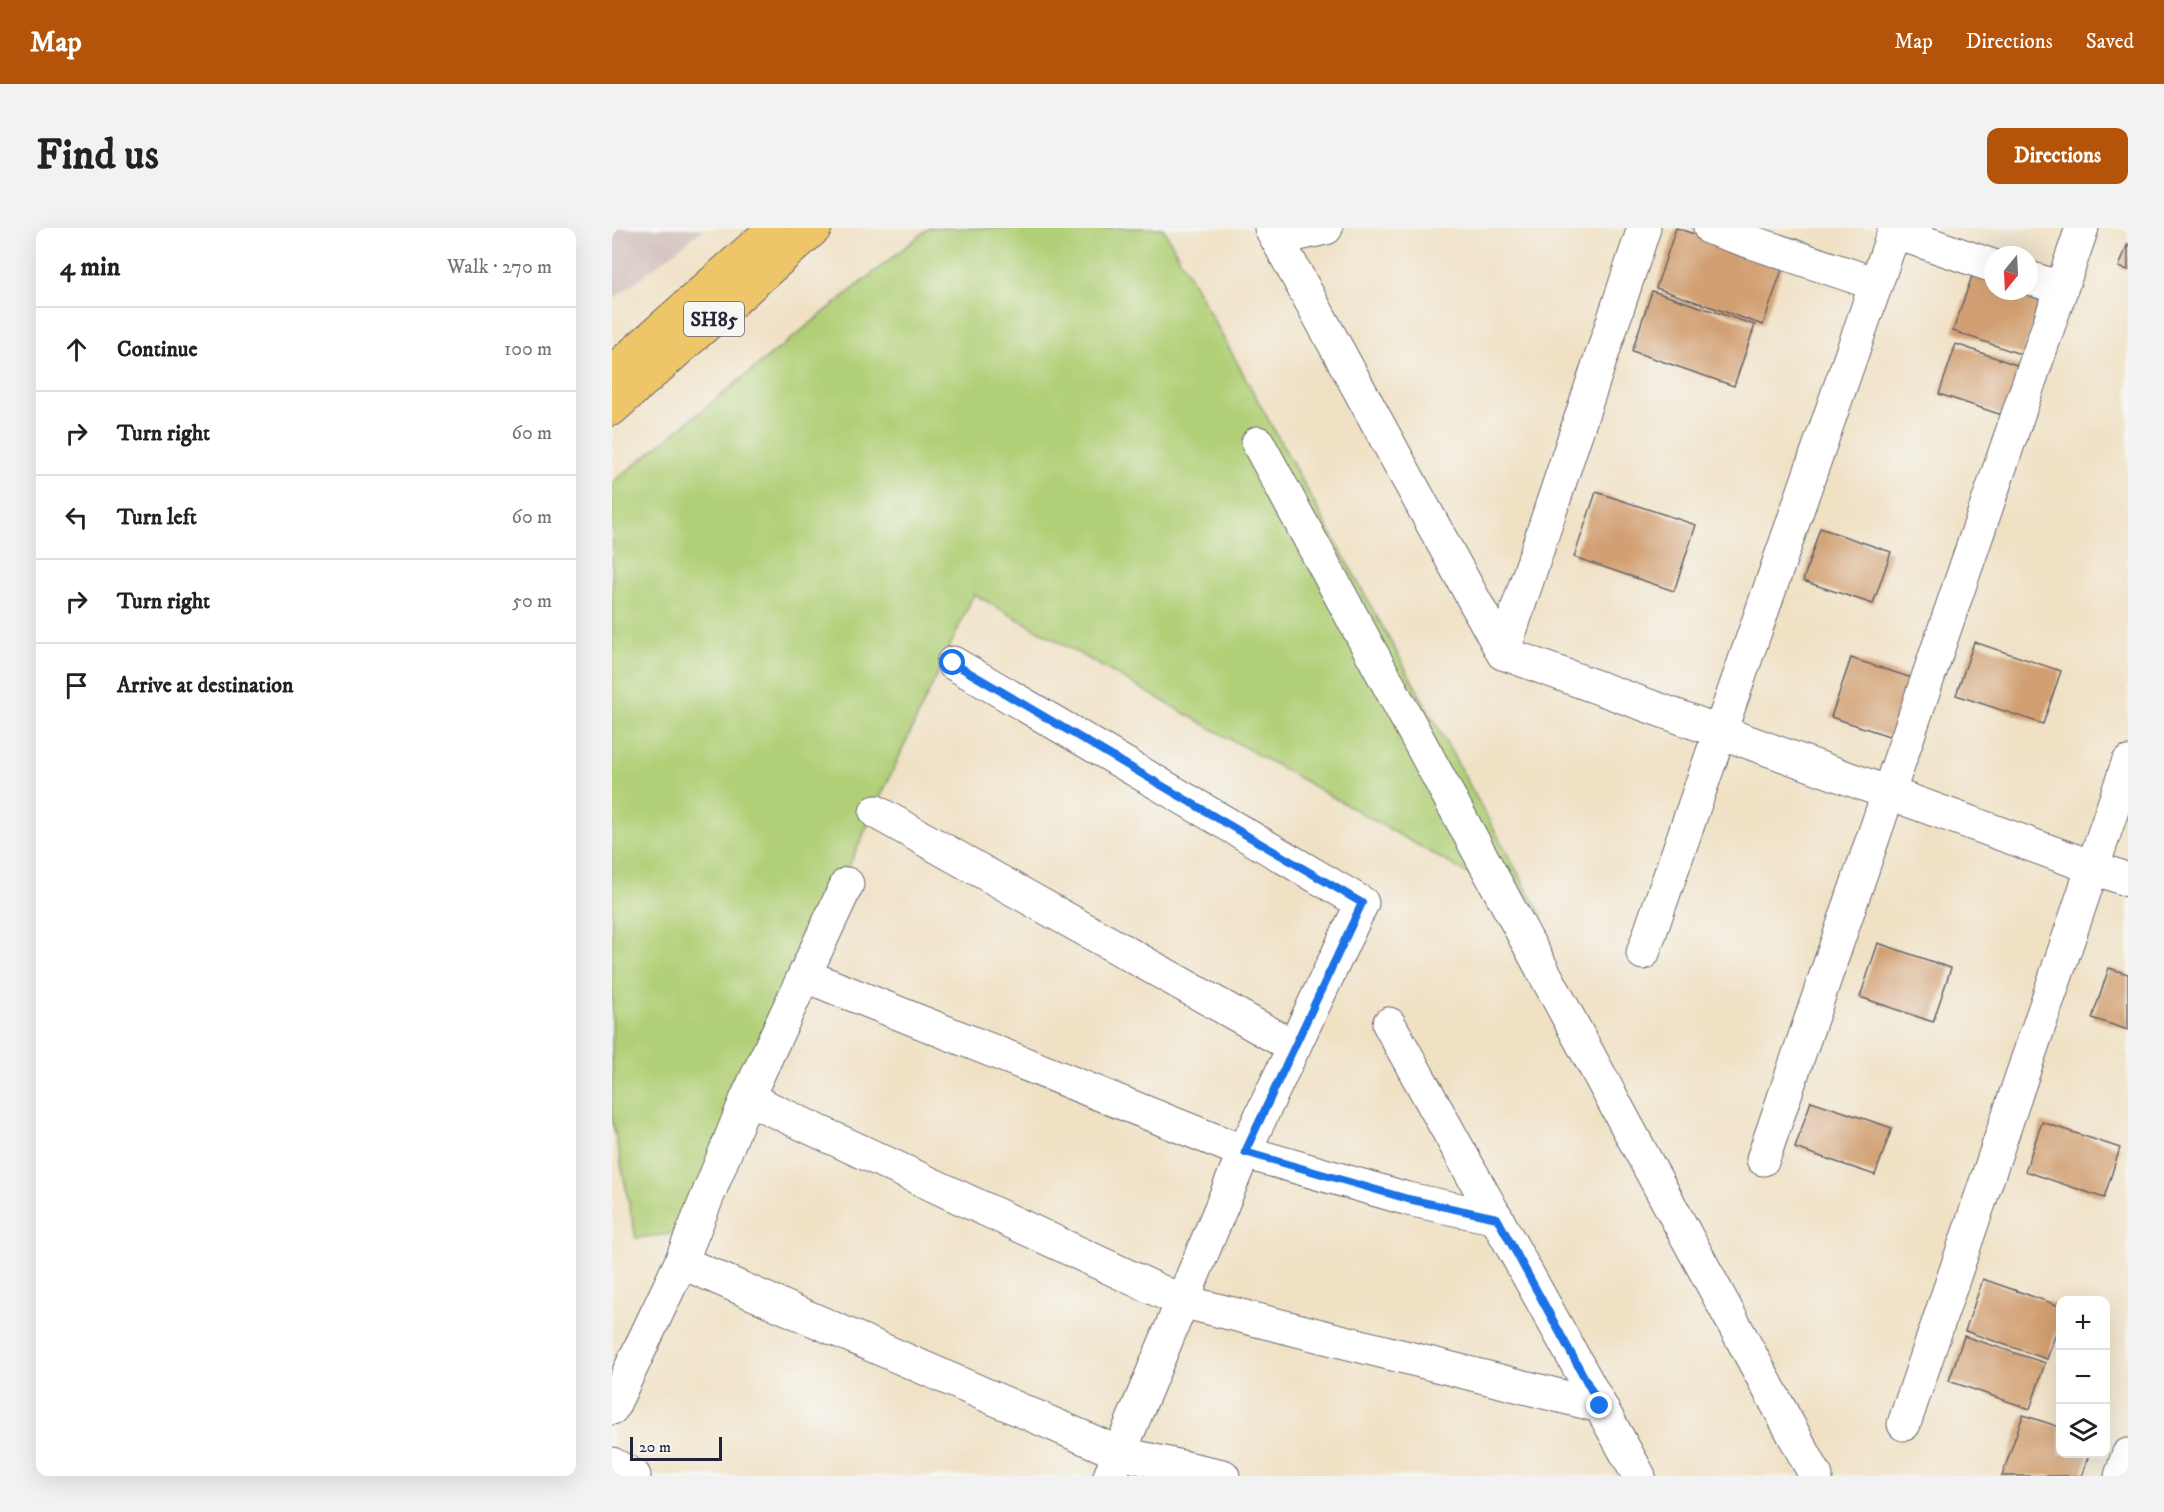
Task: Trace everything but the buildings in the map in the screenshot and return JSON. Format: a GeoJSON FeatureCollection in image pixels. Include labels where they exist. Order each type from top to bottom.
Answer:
{"type":"FeatureCollection","features":[{"type":"Feature","properties":{"kind":"main road","name":"SH85"},"geometry":{"type":"LineString","coordinates":[[612,409],[815,228]]}},
{"type":"Feature","properties":{"kind":"main road","name":"SH85"},"geometry":{"type":"LineString","coordinates":[[612,372],[758,234]]}},
{"type":"Feature","properties":{"kind":"street"},"geometry":{"type":"LineString","coordinates":[[1326,228],[1274,234],[1503,653],[2128,880]]}},
{"type":"Feature","properties":{"kind":"street"},"geometry":{"type":"LineString","coordinates":[[1503,653],[1644,228]]}},
{"type":"Feature","properties":{"kind":"street"},"geometry":{"type":"LineString","coordinates":[[1710,228],[1876,284]]}},
{"type":"Feature","properties":{"kind":"street"},"geometry":{"type":"LineString","coordinates":[[1763,1159],[2082,228]]}},
{"type":"Feature","properties":{"kind":"street"},"geometry":{"type":"LineString","coordinates":[[1643,954],[1894,232],[1984,263]]}},
{"type":"Feature","properties":{"kind":"street"},"geometry":{"type":"LineString","coordinates":[[2038,281],[2061,288]]}},
{"type":"Feature","properties":{"kind":"street"},"geometry":{"type":"LineString","coordinates":[[1258,443],[1816,1476]]}},
{"type":"Feature","properties":{"kind":"street"},"geometry":{"type":"LineString","coordinates":[[953,663],[1362,903],[1245,1152],[1181,1301],[1115,1465]]}},
{"type":"Feature","properties":{"kind":"street"},"geometry":{"type":"LineString","coordinates":[[1904,1424],[2128,763]]}},
{"type":"Feature","properties":{"kind":"street"},"geometry":{"type":"LineString","coordinates":[[876,812],[1294,1047]]}},
{"type":"Feature","properties":{"kind":"street"},"geometry":{"type":"LineString","coordinates":[[612,1408],[681,1262],[747,1098],[806,976],[847,884]]}},
{"type":"Feature","properties":{"kind":"street"},"geometry":{"type":"LineString","coordinates":[[806,976],[1245,1152],[1408,1199],[1497,1218]]}},
{"type":"Feature","properties":{"kind":"street"},"geometry":{"type":"LineString","coordinates":[[1389,1024],[1639,1476]]}},
{"type":"Feature","properties":{"kind":"street"},"geometry":{"type":"LineString","coordinates":[[747,1098],[1181,1301],[1600,1406]]}},
{"type":"Feature","properties":{"kind":"street"},"geometry":{"type":"LineString","coordinates":[[681,1262],[1115,1465],[1223,1476]]}},
{"type":"Feature","properties":{"kind":"street"},"geometry":{"type":"LineString","coordinates":[[2121,1476],[2128,1455]]}},
{"type":"Feature","properties":{"kind":"street"},"geometry":{"type":"LineString","coordinates":[[612,1464],[634,1476]]}},
{"type":"Feature","properties":{"kind":"shaded area"},"geometry":{"type":"Polygon","coordinates":[[[612,228],[705,228],[612,300],[612,228]]]}},
{"type":"Feature","properties":{"kind":"green space"},"geometry":{"type":"Polygon","coordinates":[[[929,228],[1163,228],[1541,915],[974,594],[680,1233],[636,1238],[612,1119],[612,483],[929,228]]]}},
{"type":"Feature","properties":{"kind":"route"},"geometry":{"type":"LineString","coordinates":[[953,663],[1362,903],[1245,1152],[1408,1199],[1497,1218],[1600,1406]]}}]}
